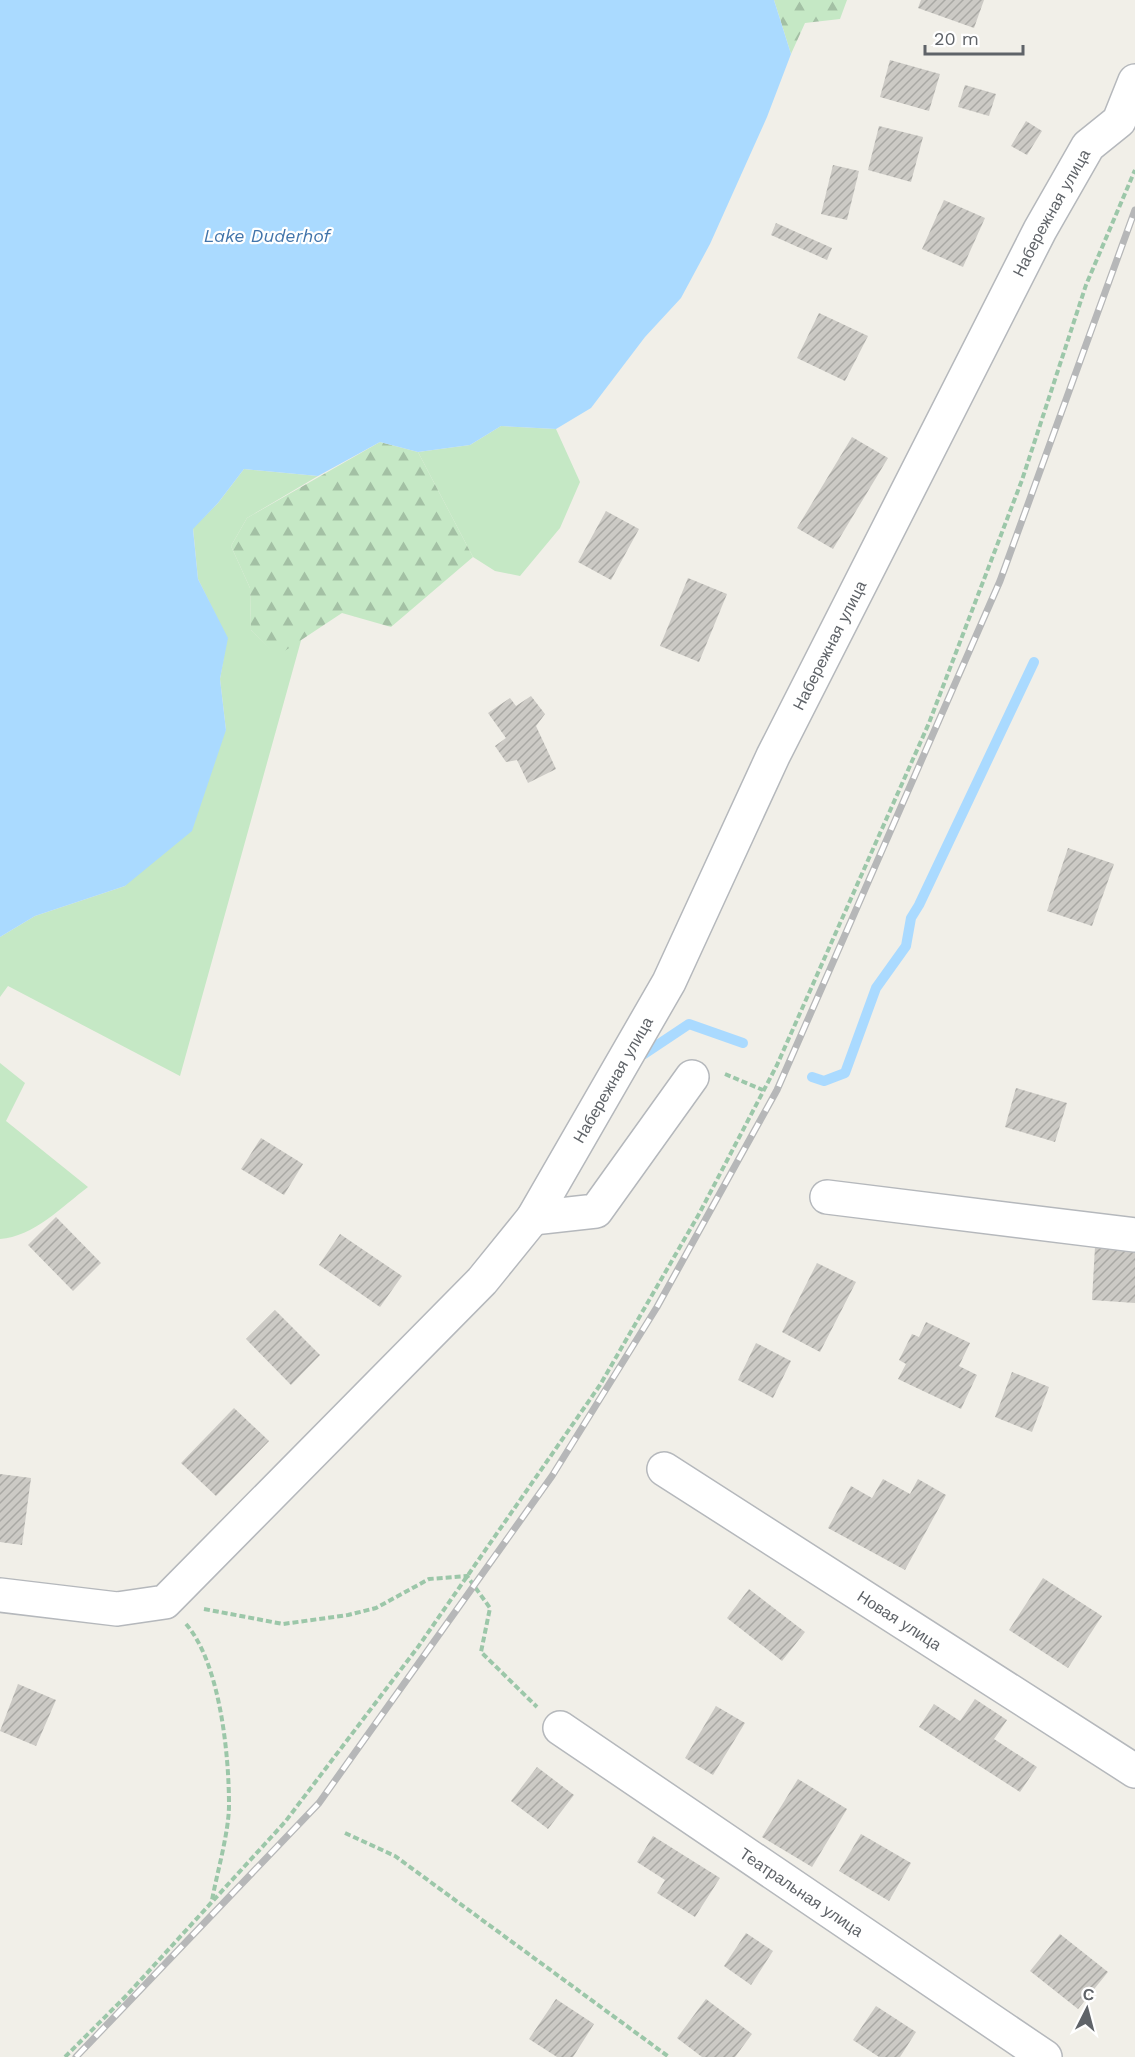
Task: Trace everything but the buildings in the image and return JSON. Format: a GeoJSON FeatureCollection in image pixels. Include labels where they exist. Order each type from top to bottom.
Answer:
{"type":"FeatureCollection","features":[{"type":"Feature","properties":{"kind":"street","name":"Набережная улица"},"geometry":{"type":"LineString","coordinates":[[165,1602],[482,1281],[533,1218],[669,982],[773,756],[1040,230],[1088,146],[1119,121],[1135,81]]}},
{"type":"Feature","properties":{"kind":"street"},"geometry":{"type":"LineString","coordinates":[[533,1218],[596,1211],[707,1075]]}},
{"type":"Feature","properties":{"kind":"street"},"geometry":{"type":"LineString","coordinates":[[827,1197],[1135,1234]]}},
{"type":"Feature","properties":{"kind":"street","name":"Новая улица"},"geometry":{"type":"LineString","coordinates":[[664,1469],[1135,1771]]}},
{"type":"Feature","properties":{"kind":"street"},"geometry":{"type":"LineString","coordinates":[[0,1595],[117,1609],[165,1602]]}},
{"type":"Feature","properties":{"kind":"street","name":"Театральная улица"},"geometry":{"type":"LineString","coordinates":[[560,1728],[1045,2057]]}},
{"type":"Feature","properties":{"kind":"path"},"geometry":{"type":"LineString","coordinates":[[707,1075],[763,1090]]}},
{"type":"Feature","properties":{"kind":"path"},"geometry":{"type":"LineString","coordinates":[[165,1602],[283,1624],[348,1615],[376,1608],[429,1579],[467,1576],[490,1608],[481,1652],[560,1728]]}},
{"type":"Feature","properties":{"kind":"path"},"geometry":{"type":"LineString","coordinates":[[165,1602],[198,1638],[219,1696],[229,1807],[211,1903]]}},
{"type":"Feature","properties":{"kind":"path"},"geometry":{"type":"LineString","coordinates":[[345,1833],[395,1856],[669,2057]]}},
{"type":"Feature","properties":{"kind":"green space"},"geometry":{"type":"Polygon","coordinates":[[[774,0],[847,0],[840,19],[805,23],[791,54],[774,0]]]}},
{"type":"Feature","properties":{"kind":"green space"},"geometry":{"type":"Polygon","coordinates":[[[501,426],[556,429],[580,482],[560,528],[520,576],[495,571],[473,557],[418,452],[470,445],[501,426]]]}},
{"type":"Feature","properties":{"kind":"green space"},"geometry":{"type":"Polygon","coordinates":[[[380,442],[418,452],[473,557],[391,627],[342,613],[277,656],[251,630],[250,588],[231,546],[247,518],[380,442]]]}},
{"type":"Feature","properties":{"kind":"green space"},"geometry":{"type":"Polygon","coordinates":[[[244,469],[318,476],[247,518],[231,546],[250,588],[251,630],[277,655],[302,637],[180,1076],[8,986],[0,997],[0,937],[35,916],[125,886],[226,730],[220,679],[227,638],[198,579],[193,528],[218,503],[244,469]]]}},
{"type":"Feature","properties":{"kind":"green space"},"geometry":{"type":"Polygon","coordinates":[[[0,1063],[25,1083],[6,1121],[88,1187],[36,1227],[12,1237],[0,1239],[0,1063]]]}},
{"type":"Feature","properties":{"kind":"water","name":"Lake Duderhof"},"geometry":{"type":"Polygon","coordinates":[[[0,0],[774,0],[791,54],[767,117],[710,244],[681,298],[645,337],[591,408],[556,429],[501,426],[470,445],[418,452],[380,442],[318,476],[244,469],[218,503],[193,529],[198,579],[228,638],[220,679],[226,730],[192,831],[125,886],[35,916],[0,937],[0,0]]]}},
{"type":"Feature","properties":{"kind":"waterway"},"geometry":{"type":"LineString","coordinates":[[812,1077],[824,1081],[845,1073],[876,988],[906,946],[911,918],[1034,662]]}},
{"type":"Feature","properties":{"kind":"waterway"},"geometry":{"type":"LineString","coordinates":[[644,1054],[689,1024],[743,1043]]}},
{"type":"Feature","properties":{"kind":"railway"},"geometry":{"type":"LineString","coordinates":[[76,2057],[319,1803],[552,1476],[657,1307],[777,1090],[1000,581],[1135,210]]}}]}
